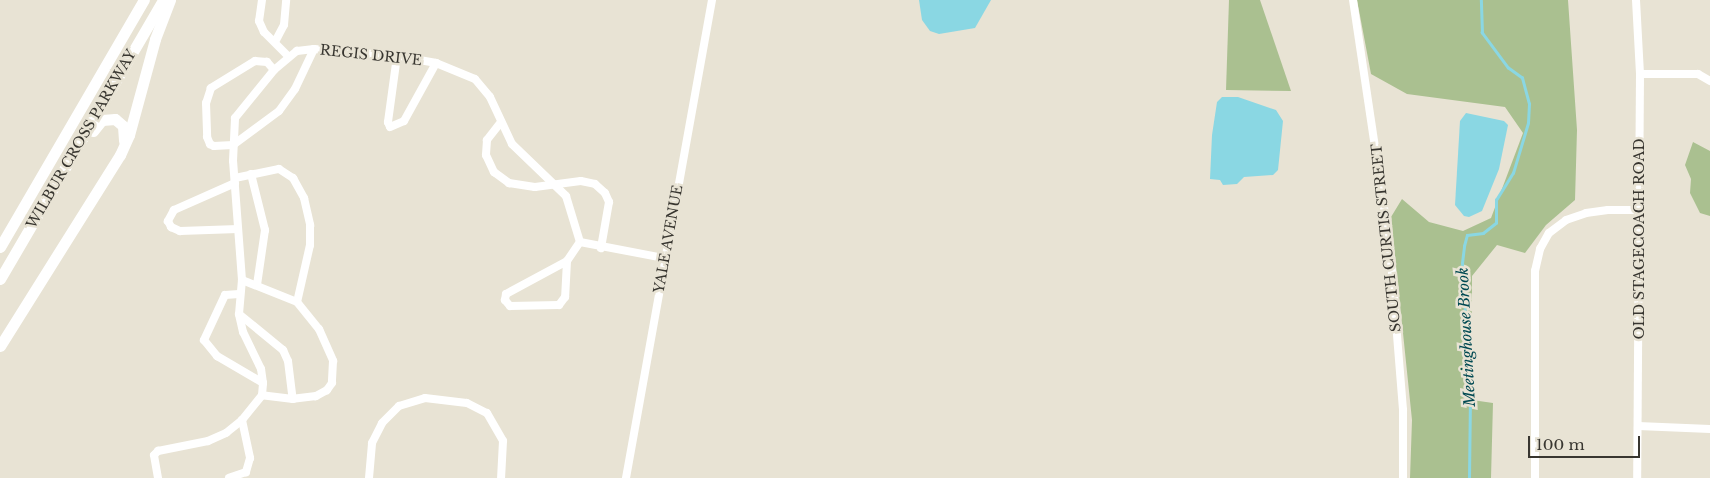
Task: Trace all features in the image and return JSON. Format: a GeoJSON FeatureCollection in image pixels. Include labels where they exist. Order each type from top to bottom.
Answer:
{"type":"FeatureCollection","features":[{"type":"Feature","properties":{"kind":"highway","name":"WILBUR CROSS PARKWAY"},"geometry":{"type":"LineString","coordinates":[[0,247],[144,0]]}},
{"type":"Feature","properties":{"kind":"highway","name":"WILBUR CROSS PARKWAY"},"geometry":{"type":"LineString","coordinates":[[0,279],[162,0]]}},
{"type":"Feature","properties":{"kind":"highway"},"geometry":{"type":"LineString","coordinates":[[0,346],[114,165],[124,143],[170,0]]}},
{"type":"Feature","properties":{"kind":"highway"},"geometry":{"type":"LineString","coordinates":[[74,153],[99,122],[109,118],[120,122],[124,143]]}},
{"type":"Feature","properties":{"kind":"street"},"geometry":{"type":"LineString","coordinates":[[262,0],[260,21],[264,32],[276,40],[289,57]]}},
{"type":"Feature","properties":{"kind":"street"},"geometry":{"type":"LineString","coordinates":[[276,40],[284,25],[286,0]]}},
{"type":"Feature","properties":{"kind":"street","name":"YALE AVENUE"},"geometry":{"type":"LineString","coordinates":[[626,478],[664,258],[712,0]]}},
{"type":"Feature","properties":{"kind":"street","name":"SOUTH CURTIS STREET"},"geometry":{"type":"LineString","coordinates":[[1353,0],[1390,248],[1403,410],[1403,478]]}},
{"type":"Feature","properties":{"kind":"street","name":"OLD STAGECOACH ROAD"},"geometry":{"type":"LineString","coordinates":[[1636,0],[1640,74],[1637,478]]}},
{"type":"Feature","properties":{"kind":"street"},"geometry":{"type":"LineString","coordinates":[[274,70],[267,62],[255,61],[211,88],[206,103],[207,137],[214,146],[233,145],[279,111],[295,89],[314,49]]}},
{"type":"Feature","properties":{"kind":"street","name":"REGIS DRIVE"},"geometry":{"type":"LineString","coordinates":[[262,395],[261,369],[243,332],[239,314],[242,280],[233,145],[235,118],[274,70],[297,51],[314,49],[396,56],[436,63],[475,79],[490,97],[512,144],[556,183],[566,196],[580,242]]}},
{"type":"Feature","properties":{"kind":"street"},"geometry":{"type":"LineString","coordinates":[[396,56],[388,122],[390,127],[404,121],[436,63]]}},
{"type":"Feature","properties":{"kind":"street"},"geometry":{"type":"LineString","coordinates":[[1640,74],[1698,74],[1710,81]]}},
{"type":"Feature","properties":{"kind":"street"},"geometry":{"type":"LineString","coordinates":[[501,122],[487,140],[486,155],[494,172],[509,183],[535,187],[581,181],[595,184],[605,193],[609,202],[601,248]]}},
{"type":"Feature","properties":{"kind":"street"},"geometry":{"type":"LineString","coordinates":[[238,229],[180,231],[171,227],[168,221],[174,210],[235,180],[264,170],[287,172],[304,198],[310,225],[310,245],[297,302]]}},
{"type":"Feature","properties":{"kind":"street"},"geometry":{"type":"LineString","coordinates":[[251,174],[265,230],[257,285]]}},
{"type":"Feature","properties":{"kind":"street"},"geometry":{"type":"LineString","coordinates":[[1535,478],[1535,271],[1540,249],[1549,233],[1566,220],[1608,210],[1640,210]]}},
{"type":"Feature","properties":{"kind":"street"},"geometry":{"type":"LineString","coordinates":[[567,261],[565,297],[559,305],[510,306],[505,300],[506,294],[567,261],[580,242],[601,248],[664,258]]}},
{"type":"Feature","properties":{"kind":"street"},"geometry":{"type":"LineString","coordinates":[[158,478],[154,455],[158,451],[208,441],[226,433],[242,420],[262,395],[293,399],[327,390],[334,373],[328,344],[297,302],[242,280]]}},
{"type":"Feature","properties":{"kind":"street"},"geometry":{"type":"LineString","coordinates":[[240,294],[225,295],[204,340],[217,356],[263,383]]}},
{"type":"Feature","properties":{"kind":"street"},"geometry":{"type":"LineString","coordinates":[[239,314],[283,350],[288,361],[293,399]]}},
{"type":"Feature","properties":{"kind":"street"},"geometry":{"type":"LineString","coordinates":[[369,478],[372,443],[382,423],[400,406],[425,398],[467,403],[487,413],[503,441],[500,478]]}},
{"type":"Feature","properties":{"kind":"street"},"geometry":{"type":"LineString","coordinates":[[229,478],[246,472],[250,458],[242,420]]}},
{"type":"Feature","properties":{"kind":"street"},"geometry":{"type":"LineString","coordinates":[[1638,426],[1710,429]]}},
{"type":"Feature","properties":{"kind":"green space"},"geometry":{"type":"Polygon","coordinates":[[[1229,0],[1260,0],[1291,91],[1226,90],[1229,0]]]}},
{"type":"Feature","properties":{"kind":"green space"},"geometry":{"type":"Polygon","coordinates":[[[1357,0],[1568,0],[1577,130],[1575,200],[1546,225],[1525,253],[1497,245],[1472,276],[1472,400],[1493,403],[1491,478],[1410,478],[1412,420],[1391,217],[1402,199],[1429,222],[1463,231],[1491,218],[1523,133],[1505,107],[1407,94],[1371,74],[1357,0]]]}},
{"type":"Feature","properties":{"kind":"green space"},"geometry":{"type":"Polygon","coordinates":[[[1693,142],[1710,151],[1710,216],[1700,213],[1690,193],[1691,179],[1685,165],[1693,142]]]}},
{"type":"Feature","properties":{"kind":"water"},"geometry":{"type":"Polygon","coordinates":[[[919,0],[991,0],[975,28],[939,34],[930,31],[922,20],[919,0]]]}},
{"type":"Feature","properties":{"kind":"water"},"geometry":{"type":"Polygon","coordinates":[[[1222,97],[1238,97],[1276,110],[1283,121],[1278,170],[1273,175],[1244,177],[1237,184],[1223,185],[1220,180],[1210,179],[1212,135],[1217,102],[1222,97]]]}},
{"type":"Feature","properties":{"kind":"water"},"geometry":{"type":"Polygon","coordinates":[[[1466,113],[1504,121],[1508,125],[1499,169],[1482,211],[1469,217],[1464,216],[1455,205],[1460,121],[1466,113]]]}},
{"type":"Feature","properties":{"kind":"waterway","name":"Meetinghouse Brook"},"geometry":{"type":"LineString","coordinates":[[1469,478],[1470,401],[1462,263],[1464,246],[1467,235],[1483,233],[1496,223],[1496,200],[1513,173],[1528,123],[1529,104],[1522,78],[1508,68],[1482,33],[1481,0]]}}]}
